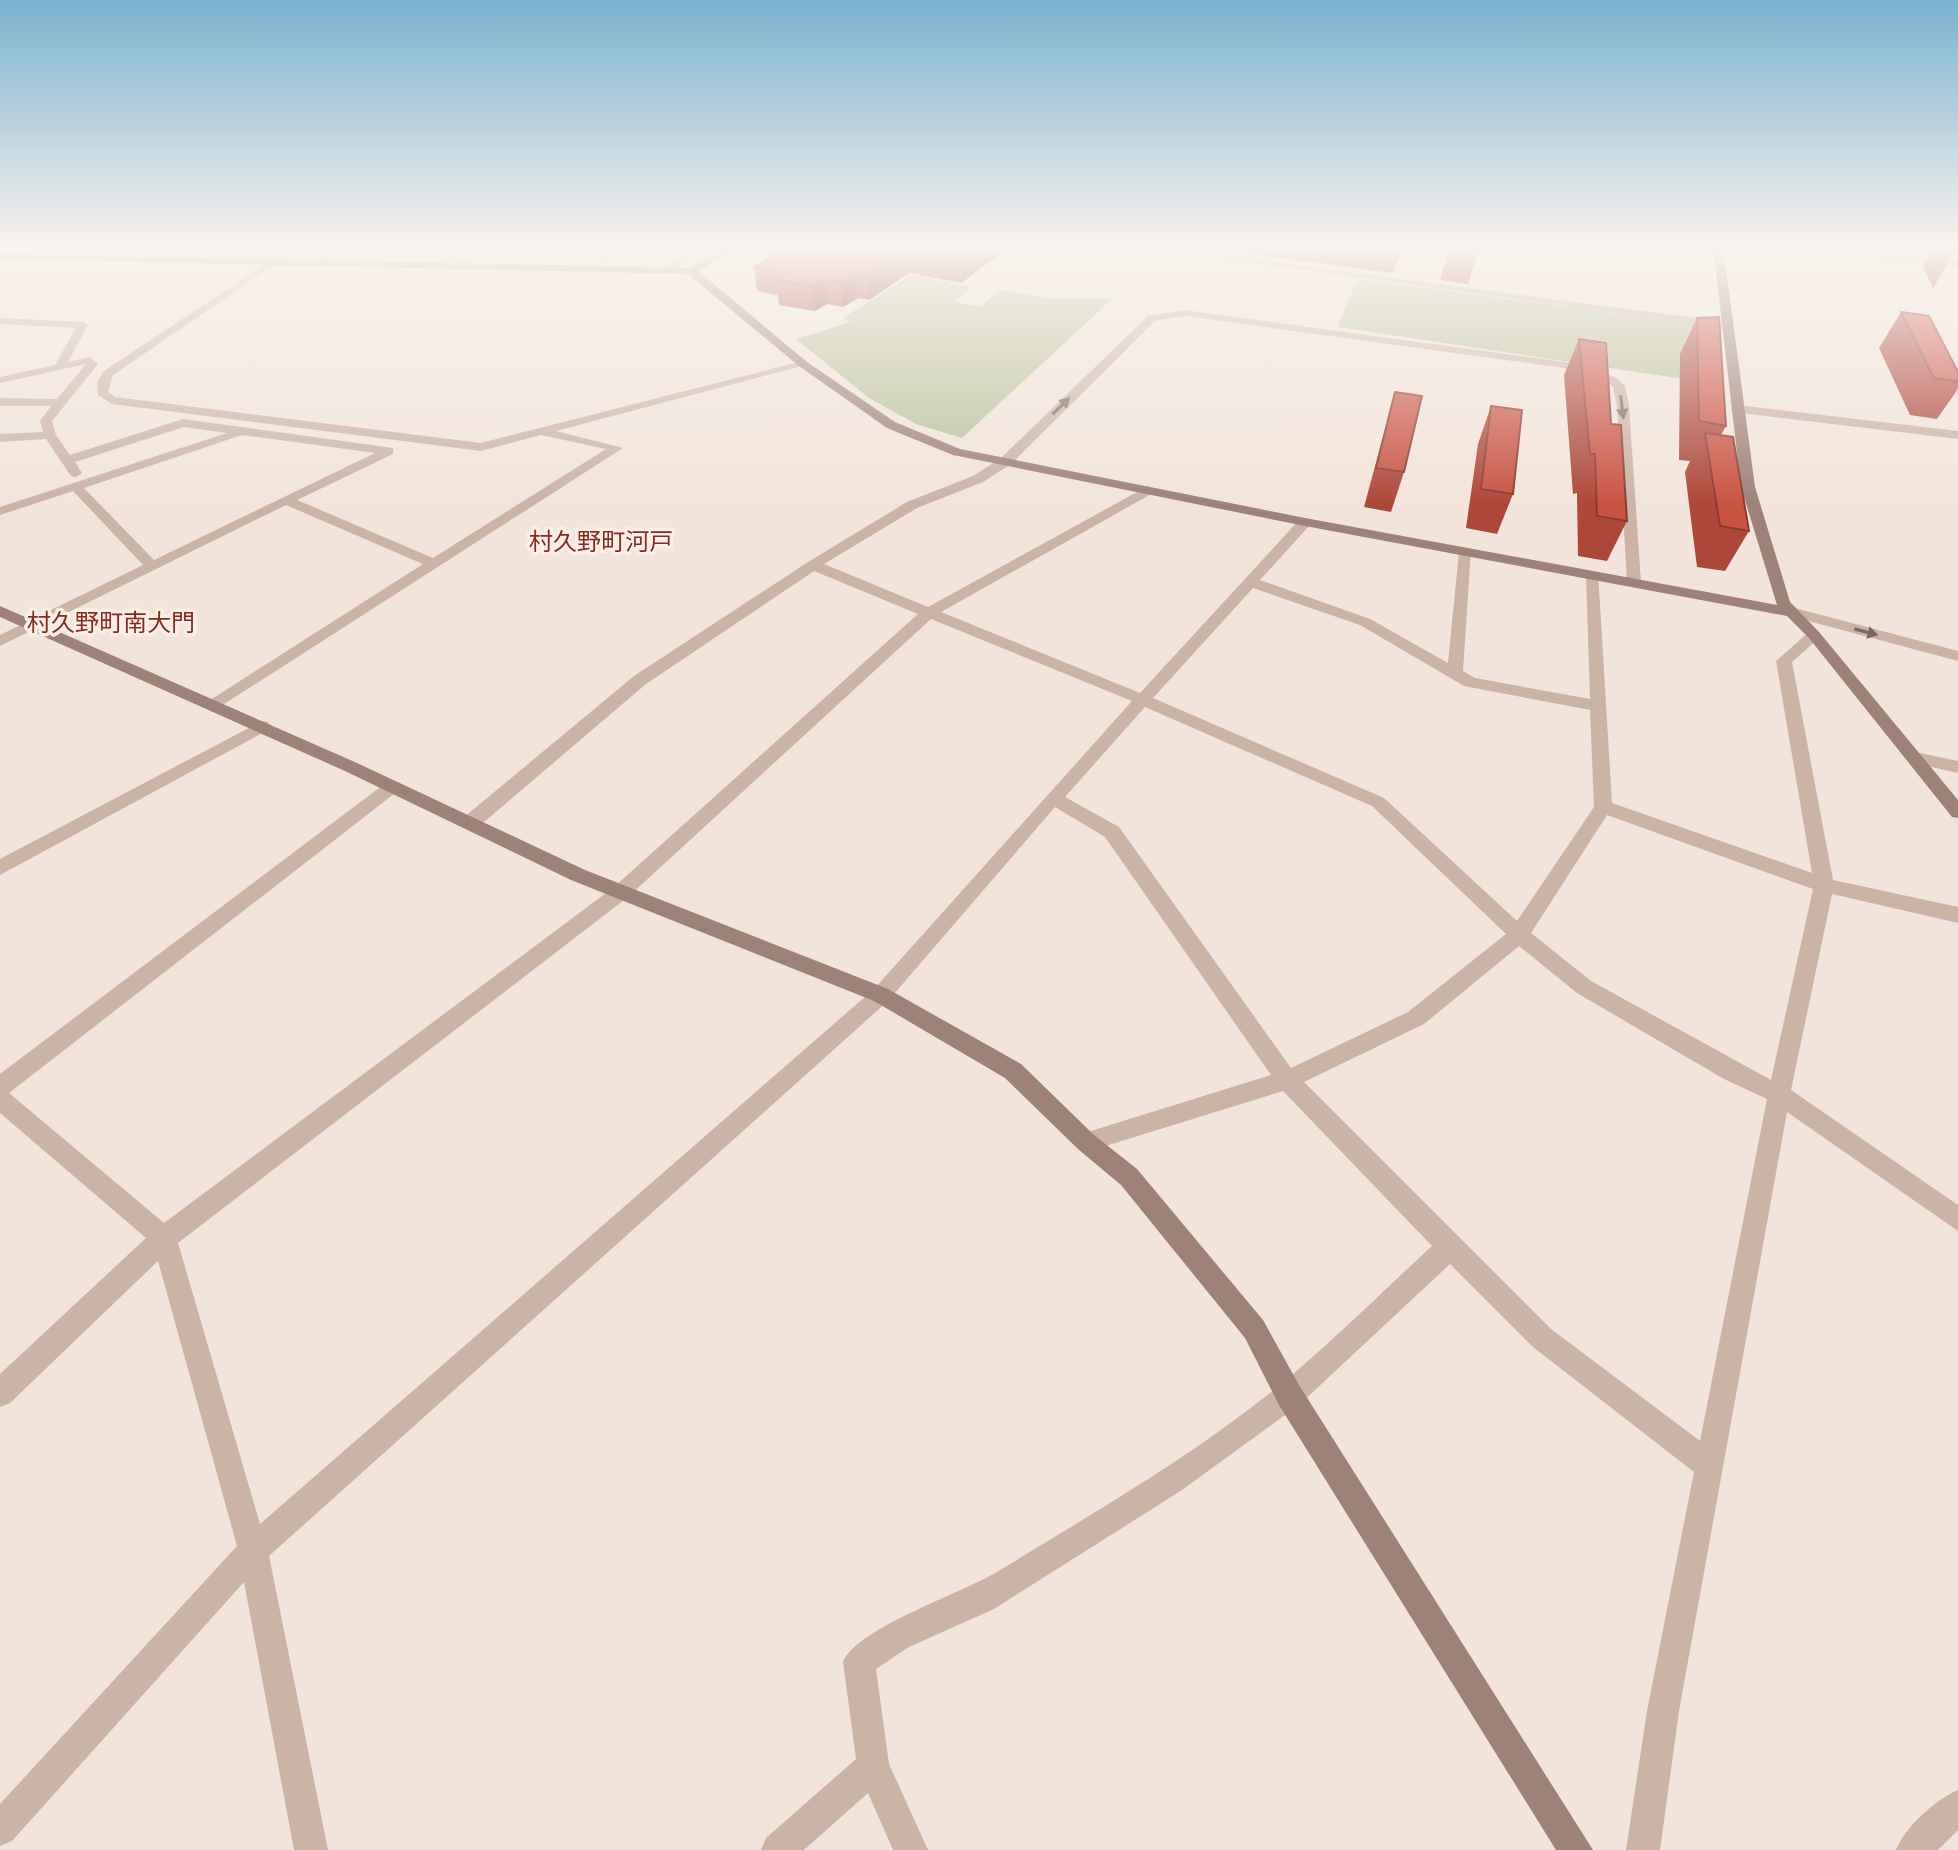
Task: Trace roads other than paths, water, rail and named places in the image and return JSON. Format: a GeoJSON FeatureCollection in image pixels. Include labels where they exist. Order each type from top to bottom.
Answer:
{"type":"FeatureCollection","features":[{"type":"Feature","properties":{"kind":"street"},"geometry":{"type":"LineString","coordinates":[[59,367],[79,332]]}},
{"type":"Feature","properties":{"kind":"street"},"geometry":{"type":"LineString","coordinates":[[168,332],[108,373],[102,393],[112,400],[481,447],[803,364]]}},
{"type":"Feature","properties":{"kind":"street"},"geometry":{"type":"LineString","coordinates":[[765,332],[803,364],[891,425],[957,452],[1305,522],[1791,612],[1958,656]]}},
{"type":"Feature","properties":{"kind":"street"},"geometry":{"type":"LineString","coordinates":[[470,823],[640,680],[813,565],[912,505],[978,479],[1006,461],[1137,332]]}},
{"type":"Feature","properties":{"kind":"street"},"geometry":{"type":"LineString","coordinates":[[1326,332],[1565,365],[1593,371],[1619,386],[1634,583]]}},
{"type":"Feature","properties":{"kind":"street"},"geometry":{"type":"LineString","coordinates":[[1727,332],[1748,487],[1783,603],[1814,635],[1958,812]]}},
{"type":"Feature","properties":{"kind":"street"},"geometry":{"type":"LineString","coordinates":[[0,380],[90,360],[92,364],[46,421],[50,435],[80,486],[152,566]]}},
{"type":"Feature","properties":{"kind":"street"},"geometry":{"type":"LineString","coordinates":[[0,402],[60,403]]}},
{"type":"Feature","properties":{"kind":"street"},"geometry":{"type":"LineString","coordinates":[[1737,409],[1866,427],[1958,435]]}},
{"type":"Feature","properties":{"kind":"street"},"geometry":{"type":"LineString","coordinates":[[0,511],[278,420]]}},
{"type":"Feature","properties":{"kind":"street"},"geometry":{"type":"LineString","coordinates":[[0,641],[389,451],[183,423],[74,458]]}},
{"type":"Feature","properties":{"kind":"street"},"geometry":{"type":"LineString","coordinates":[[212,704],[617,448],[540,431]]}},
{"type":"Feature","properties":{"kind":"street"},"geometry":{"type":"LineString","coordinates":[[0,438],[50,435]]}},
{"type":"Feature","properties":{"kind":"street"},"geometry":{"type":"LineString","coordinates":[[0,1393],[164,1238],[621,892],[929,612],[1148,490]]}},
{"type":"Feature","properties":{"kind":"street"},"geometry":{"type":"LineString","coordinates":[[286,500],[434,564]]}},
{"type":"Feature","properties":{"kind":"street"},"geometry":{"type":"LineString","coordinates":[[0,1829],[253,1550],[881,995],[1053,798],[1305,522]]}},
{"type":"Feature","properties":{"kind":"street"},"geometry":{"type":"LineString","coordinates":[[1455,673],[1466,552]]}},
{"type":"Feature","properties":{"kind":"street"},"geometry":{"type":"LineString","coordinates":[[813,565],[1143,700],[1378,802],[1519,935],[1584,987],[1732,1072],[1779,1094],[1958,1219]]}},
{"type":"Feature","properties":{"kind":"street"},"geometry":{"type":"LineString","coordinates":[[1086,1142],[1287,1080],[1416,1018],[1519,935],[1603,807],[1593,575]]}},
{"type":"Feature","properties":{"kind":"street"},"geometry":{"type":"LineString","coordinates":[[1251,582],[1365,622],[1470,682],[1598,706]]}},
{"type":"Feature","properties":{"kind":"street"},"geometry":{"type":"LineString","coordinates":[[0,611],[262,726],[578,875],[881,995],[1013,1071],[1086,1142],[1129,1177],[1254,1329],[1289,1395],[1576,1850]]}},
{"type":"Feature","properties":{"kind":"street"},"geometry":{"type":"LineString","coordinates":[[1643,1850],[1663,1711],[1779,1094],[1824,885],[1784,661],[1814,635]]}},
{"type":"Feature","properties":{"kind":"street"},"geometry":{"type":"LineString","coordinates":[[0,868],[262,726]]}},
{"type":"Feature","properties":{"kind":"street"},"geometry":{"type":"LineString","coordinates":[[1915,758],[1958,767]]}},
{"type":"Feature","properties":{"kind":"street"},"geometry":{"type":"LineString","coordinates":[[311,1850],[253,1550],[164,1238],[1,1098],[393,786]]}},
{"type":"Feature","properties":{"kind":"street"},"geometry":{"type":"LineString","coordinates":[[1053,798],[1112,832],[1287,1080],[1450,1247],[1542,1338],[1709,1466]]}},
{"type":"Feature","properties":{"kind":"street"},"geometry":{"type":"LineString","coordinates":[[1603,807],[1824,885],[1958,915]]}},
{"type":"Feature","properties":{"kind":"street"},"geometry":{"type":"LineString","coordinates":[[911,1850],[873,1766],[859,1662],[898,1636],[983,1598],[1172,1480],[1289,1395],[1450,1247]]}},
{"type":"Feature","properties":{"kind":"street"},"geometry":{"type":"LineString","coordinates":[[778,1850],[873,1766]]}},
{"type":"Feature","properties":{"kind":"street"},"geometry":{"type":"LineString","coordinates":[[1913,1850],[1958,1807]]}},
{"type":"Feature","properties":{"kind":"district","name":"村久野町河戸"},"geometry":{"type":"Point","coordinates":[601,542]}},
{"type":"Feature","properties":{"kind":"district","name":"村久野町南大門"},"geometry":{"type":"Point","coordinates":[111,623]}}]}
